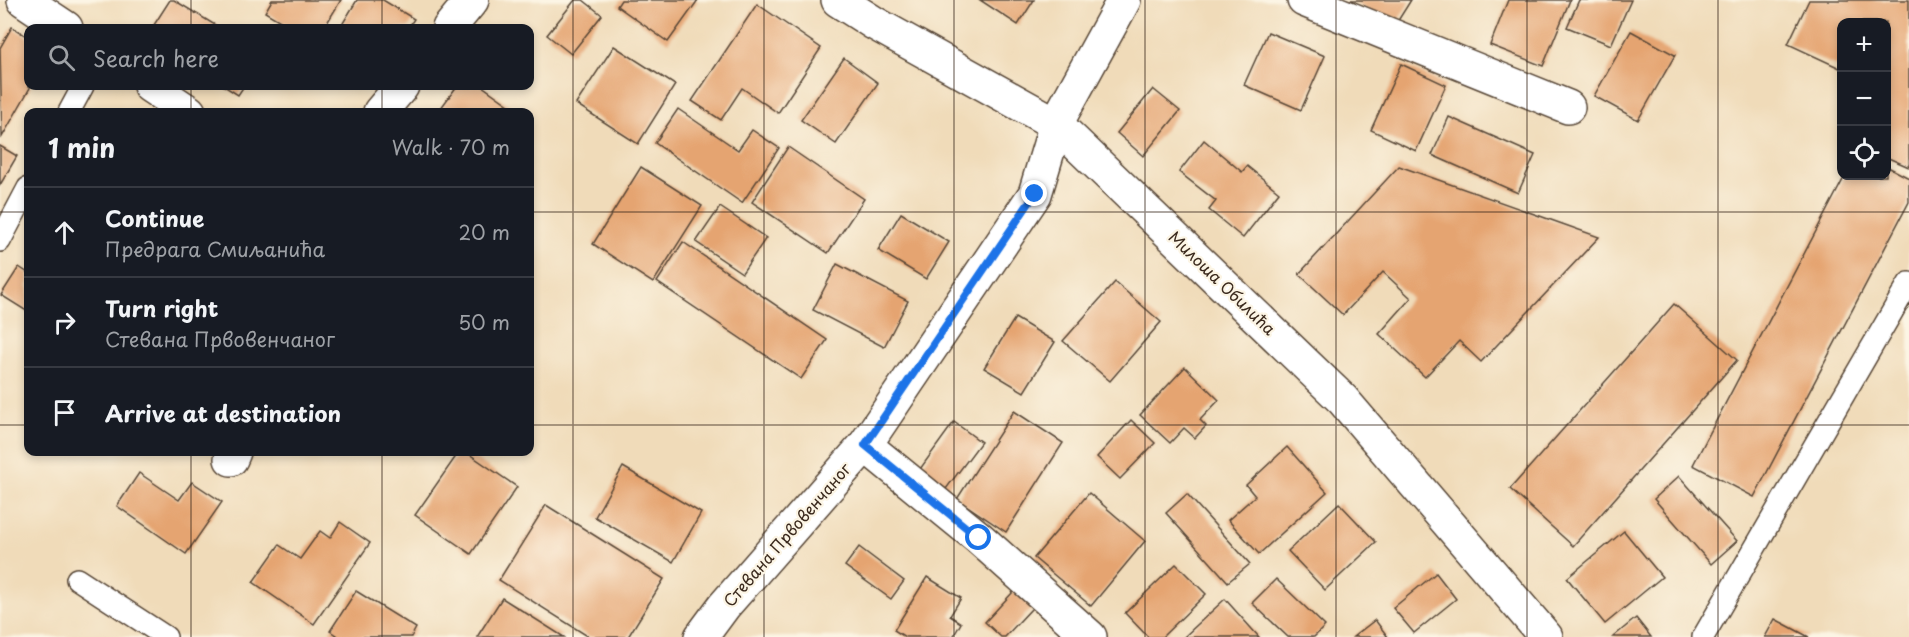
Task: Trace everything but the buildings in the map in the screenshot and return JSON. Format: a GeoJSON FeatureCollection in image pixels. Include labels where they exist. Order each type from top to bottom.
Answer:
{"type":"FeatureCollection","features":[{"type":"Feature","properties":{"kind":"street"},"geometry":{"type":"LineString","coordinates":[[24,0],[60,24]]}},
{"type":"Feature","properties":{"kind":"street"},"geometry":{"type":"LineString","coordinates":[[452,24],[472,0]]}},
{"type":"Feature","properties":{"kind":"street","name":"Милоша Обилића"},"geometry":{"type":"LineString","coordinates":[[838,0],[881,11],[1056,124],[1343,400],[1546,637]]}},
{"type":"Feature","properties":{"kind":"street","name":"Стевана Првовенчаног"},"geometry":{"type":"LineString","coordinates":[[701,637],[724,606],[865,445],[1035,194],[1056,124],[1124,0]]}},
{"type":"Feature","properties":{"kind":"street"},"geometry":{"type":"LineString","coordinates":[[1304,0],[1568,107]]}},
{"type":"Feature","properties":{"kind":"street"},"geometry":{"type":"LineString","coordinates":[[156,90],[183,108]]}},
{"type":"Feature","properties":{"kind":"street"},"geometry":{"type":"LineString","coordinates":[[383,108],[399,90]]}},
{"type":"Feature","properties":{"kind":"street"},"geometry":{"type":"LineString","coordinates":[[865,445],[979,538],[1090,637]]}},
{"type":"Feature","properties":{"kind":"lane"},"geometry":{"type":"LineString","coordinates":[[71,108],[81,90]]}},
{"type":"Feature","properties":{"kind":"lane"},"geometry":{"type":"LineString","coordinates":[[0,241],[24,196]]}},
{"type":"Feature","properties":{"kind":"lane"},"geometry":{"type":"LineString","coordinates":[[1703,637],[1909,283]]}},
{"type":"Feature","properties":{"kind":"lane"},"geometry":{"type":"LineString","coordinates":[[77,579],[166,637]]}},
{"type":"Feature","properties":{"kind":"route"},"geometry":{"type":"LineString","coordinates":[[979,538],[865,445],[1035,194]]}}]}
